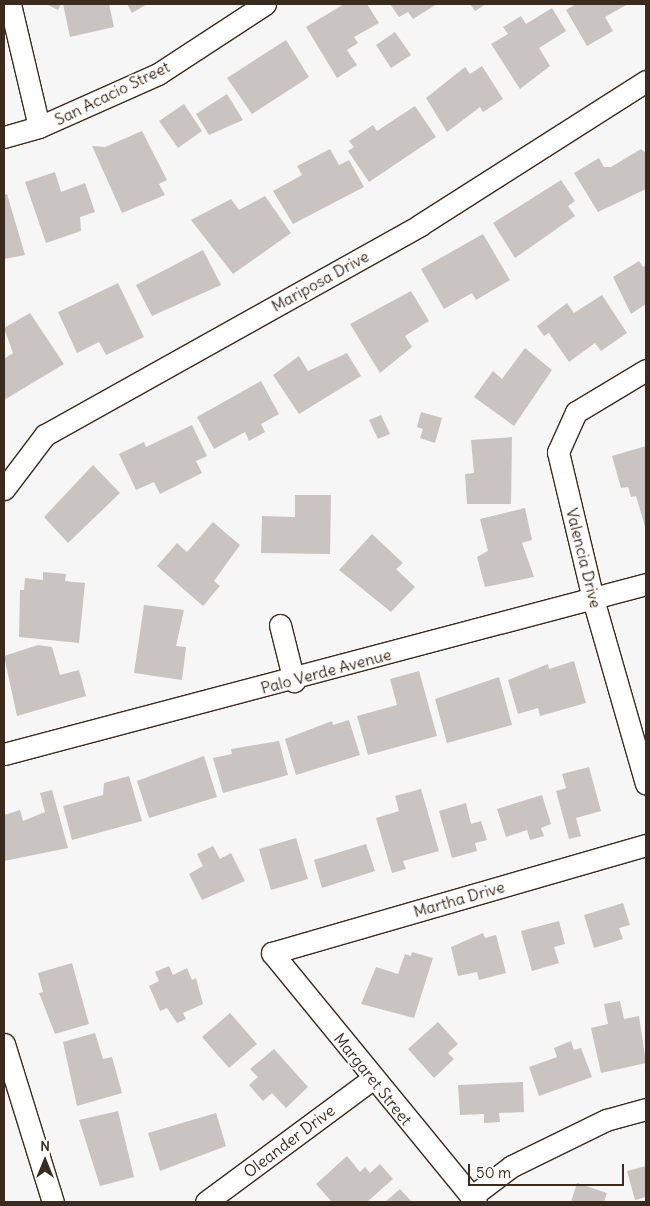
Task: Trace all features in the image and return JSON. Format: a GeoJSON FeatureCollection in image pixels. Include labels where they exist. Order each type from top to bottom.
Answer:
{"type":"FeatureCollection","features":[{"type":"Feature","properties":{"kind":"street"},"geometry":{"type":"LineString","coordinates":[[10,4],[39,128]]}},
{"type":"Feature","properties":{"kind":"street","name":"San Acacio Street"},"geometry":{"type":"LineString","coordinates":[[4,137],[39,128],[158,74],[265,4]]}},
{"type":"Feature","properties":{"kind":"street","name":"Mariposa Drive"},"geometry":{"type":"LineString","coordinates":[[4,489],[45,435],[420,225],[646,81]]}},
{"type":"Feature","properties":{"kind":"street","name":"Valencia Drive"},"geometry":{"type":"LineString","coordinates":[[646,370],[576,412],[558,452],[593,599],[646,784]]}},
{"type":"Feature","properties":{"kind":"street","name":"Palo Verde Avenue"},"geometry":{"type":"LineString","coordinates":[[4,754],[294,681],[646,584]]}},
{"type":"Feature","properties":{"kind":"street"},"geometry":{"type":"LineString","coordinates":[[280,625],[294,681]]}},
{"type":"Feature","properties":{"kind":"street","name":"Martha Drive"},"geometry":{"type":"LineString","coordinates":[[272,953],[646,845]]}},
{"type":"Feature","properties":{"kind":"street","name":"Margaret Street"},"geometry":{"type":"LineString","coordinates":[[272,953],[372,1079],[474,1200]]}},
{"type":"Feature","properties":{"kind":"street"},"geometry":{"type":"LineString","coordinates":[[4,1044],[53,1202]]}},
{"type":"Feature","properties":{"kind":"street","name":"Oleander Drive"},"geometry":{"type":"LineString","coordinates":[[206,1202],[372,1079]]}},
{"type":"Feature","properties":{"kind":"street"},"geometry":{"type":"LineString","coordinates":[[474,1200],[512,1166],[606,1120],[646,1109]]}},
{"type":"Feature","properties":{"kind":"building"},"geometry":{"type":"Polygon","coordinates":[[[46,4],[61,4],[58,10],[46,4]]]}},
{"type":"Feature","properties":{"kind":"building"},"geometry":{"type":"Polygon","coordinates":[[[63,4],[109,4],[114,27],[70,37],[63,4]]]}},
{"type":"Feature","properties":{"kind":"building"},"geometry":{"type":"Polygon","coordinates":[[[127,4],[147,4],[132,13],[127,4]]]}},
{"type":"Feature","properties":{"kind":"building"},"geometry":{"type":"Polygon","coordinates":[[[344,4],[367,4],[379,23],[354,37],[358,43],[347,50],[357,65],[337,78],[306,27],[344,4]]]}},
{"type":"Feature","properties":{"kind":"building"},"geometry":{"type":"Polygon","coordinates":[[[390,4],[437,4],[413,19],[408,12],[399,17],[390,4]]]}},
{"type":"Feature","properties":{"kind":"building"},"geometry":{"type":"Polygon","coordinates":[[[470,4],[486,4],[475,11],[470,4]]]}},
{"type":"Feature","properties":{"kind":"building"},"geometry":{"type":"Polygon","coordinates":[[[576,4],[628,4],[605,17],[613,31],[587,46],[566,10],[576,4]]]}},
{"type":"Feature","properties":{"kind":"building"},"geometry":{"type":"Polygon","coordinates":[[[552,8],[566,31],[539,48],[550,66],[520,89],[491,44],[508,34],[503,27],[521,16],[526,24],[552,8]]]}},
{"type":"Feature","properties":{"kind":"building"},"geometry":{"type":"Polygon","coordinates":[[[395,32],[411,55],[391,68],[376,45],[395,32]]]}},
{"type":"Feature","properties":{"kind":"building"},"geometry":{"type":"Polygon","coordinates":[[[286,40],[309,77],[252,114],[227,78],[286,40]]]}},
{"type":"Feature","properties":{"kind":"building"},"geometry":{"type":"Polygon","coordinates":[[[482,66],[503,99],[483,112],[480,107],[447,132],[426,98],[465,67],[470,74],[482,66]]]}},
{"type":"Feature","properties":{"kind":"building"},"geometry":{"type":"Polygon","coordinates":[[[227,94],[243,120],[209,135],[196,114],[227,94]]]}},
{"type":"Feature","properties":{"kind":"building"},"geometry":{"type":"Polygon","coordinates":[[[184,104],[202,131],[178,148],[159,121],[184,104]]]}},
{"type":"Feature","properties":{"kind":"building"},"geometry":{"type":"Polygon","coordinates":[[[415,106],[436,137],[369,182],[348,151],[354,147],[349,141],[373,125],[377,131],[415,106]]]}},
{"type":"Feature","properties":{"kind":"building"},"geometry":{"type":"Polygon","coordinates":[[[142,131],[167,180],[159,184],[165,195],[122,213],[92,146],[105,147],[142,131]]]}},
{"type":"Feature","properties":{"kind":"building"},"geometry":{"type":"Polygon","coordinates":[[[330,149],[339,165],[349,160],[364,187],[293,224],[273,191],[302,175],[297,166],[330,149]]]}},
{"type":"Feature","properties":{"kind":"building"},"geometry":{"type":"Polygon","coordinates":[[[641,149],[646,153],[646,189],[598,212],[574,173],[599,158],[604,167],[611,167],[641,149]]]}},
{"type":"Feature","properties":{"kind":"building"},"geometry":{"type":"Polygon","coordinates":[[[55,172],[61,192],[85,183],[95,212],[80,217],[81,231],[46,243],[25,182],[55,172]]]}},
{"type":"Feature","properties":{"kind":"building"},"geometry":{"type":"Polygon","coordinates":[[[561,180],[575,201],[568,206],[575,216],[515,258],[493,223],[561,180]]]}},
{"type":"Feature","properties":{"kind":"building"},"geometry":{"type":"Polygon","coordinates":[[[7,194],[25,255],[4,259],[4,195],[7,194]]]}},
{"type":"Feature","properties":{"kind":"building"},"geometry":{"type":"Polygon","coordinates":[[[265,196],[291,233],[233,274],[191,220],[231,199],[239,210],[265,196]]]}},
{"type":"Feature","properties":{"kind":"building"},"geometry":{"type":"Polygon","coordinates":[[[483,234],[510,280],[476,300],[472,293],[444,309],[421,269],[483,234]]]}},
{"type":"Feature","properties":{"kind":"building"},"geometry":{"type":"Polygon","coordinates":[[[203,250],[221,285],[152,316],[136,285],[203,250]]]}},
{"type":"Feature","properties":{"kind":"building"},"geometry":{"type":"Polygon","coordinates":[[[639,261],[643,267],[646,265],[646,304],[631,314],[613,277],[639,261]]]}},
{"type":"Feature","properties":{"kind":"building"},"geometry":{"type":"Polygon","coordinates":[[[118,283],[144,337],[106,355],[99,342],[77,353],[58,312],[118,283]]]}},
{"type":"Feature","properties":{"kind":"building"},"geometry":{"type":"Polygon","coordinates":[[[411,291],[429,321],[405,336],[412,347],[380,373],[350,324],[411,291]]]}},
{"type":"Feature","properties":{"kind":"building"},"geometry":{"type":"Polygon","coordinates":[[[602,295],[627,333],[601,351],[595,343],[569,362],[549,333],[544,336],[537,326],[567,303],[574,313],[602,295]]]}},
{"type":"Feature","properties":{"kind":"building"},"geometry":{"type":"Polygon","coordinates":[[[30,313],[64,364],[4,400],[4,359],[13,353],[4,328],[30,313]]]}},
{"type":"Feature","properties":{"kind":"building"},"geometry":{"type":"Polygon","coordinates":[[[525,348],[552,370],[514,426],[474,397],[493,371],[502,379],[525,348]]]}},
{"type":"Feature","properties":{"kind":"building"},"geometry":{"type":"Polygon","coordinates":[[[347,353],[361,376],[299,414],[273,375],[299,356],[308,371],[347,353]]]}},
{"type":"Feature","properties":{"kind":"building"},"geometry":{"type":"Polygon","coordinates":[[[261,381],[279,414],[261,424],[265,432],[249,441],[245,432],[214,449],[197,417],[261,381]]]}},
{"type":"Feature","properties":{"kind":"building"},"geometry":{"type":"Polygon","coordinates":[[[421,412],[442,418],[435,443],[420,438],[423,429],[417,427],[421,412]]]}},
{"type":"Feature","properties":{"kind":"building"},"geometry":{"type":"Polygon","coordinates":[[[381,415],[390,434],[378,439],[369,420],[381,415]]]}},
{"type":"Feature","properties":{"kind":"building"},"geometry":{"type":"Polygon","coordinates":[[[192,425],[207,456],[196,461],[202,473],[160,494],[154,482],[136,490],[119,454],[144,442],[146,447],[192,425]]]}},
{"type":"Feature","properties":{"kind":"building"},"geometry":{"type":"Polygon","coordinates":[[[512,437],[511,504],[467,504],[465,474],[474,473],[471,440],[512,437]]]}},
{"type":"Feature","properties":{"kind":"building"},"geometry":{"type":"Polygon","coordinates":[[[646,446],[646,530],[636,496],[631,497],[628,487],[621,488],[612,456],[646,446]]]}},
{"type":"Feature","properties":{"kind":"building"},"geometry":{"type":"Polygon","coordinates":[[[93,465],[120,493],[68,543],[44,517],[93,465]]]}},
{"type":"Feature","properties":{"kind":"building"},"geometry":{"type":"Polygon","coordinates":[[[295,495],[331,495],[330,554],[261,553],[262,516],[295,517],[295,495]]]}},
{"type":"Feature","properties":{"kind":"building"},"geometry":{"type":"Polygon","coordinates":[[[525,508],[532,540],[522,543],[534,577],[485,587],[477,557],[488,551],[480,519],[525,508]]]}},
{"type":"Feature","properties":{"kind":"building"},"geometry":{"type":"Polygon","coordinates":[[[213,522],[240,545],[214,581],[220,586],[203,606],[157,566],[177,543],[187,552],[213,522]]]}},
{"type":"Feature","properties":{"kind":"building"},"geometry":{"type":"Polygon","coordinates":[[[372,534],[403,563],[396,569],[415,587],[391,612],[339,570],[372,534]]]}},
{"type":"Feature","properties":{"kind":"building"},"geometry":{"type":"Polygon","coordinates":[[[43,572],[66,574],[65,581],[85,583],[79,643],[19,637],[20,590],[24,590],[25,578],[43,580],[43,572]]]}},
{"type":"Feature","properties":{"kind":"building"},"geometry":{"type":"Polygon","coordinates":[[[144,605],[184,610],[176,646],[186,647],[182,680],[134,673],[144,605]]]}},
{"type":"Feature","properties":{"kind":"building"},"geometry":{"type":"Polygon","coordinates":[[[38,645],[52,647],[60,675],[79,670],[86,696],[17,716],[4,656],[38,645]]]}},
{"type":"Feature","properties":{"kind":"building"},"geometry":{"type":"Polygon","coordinates":[[[574,661],[586,703],[540,716],[538,708],[518,714],[508,680],[548,664],[549,669],[574,661]]]}},
{"type":"Feature","properties":{"kind":"building"},"geometry":{"type":"Polygon","coordinates":[[[419,671],[437,736],[368,755],[357,716],[397,705],[390,679],[419,671]]]}},
{"type":"Feature","properties":{"kind":"building"},"geometry":{"type":"Polygon","coordinates":[[[499,677],[512,725],[447,743],[435,699],[499,677]]]}},
{"type":"Feature","properties":{"kind":"building"},"geometry":{"type":"Polygon","coordinates":[[[349,720],[360,755],[296,775],[285,739],[332,721],[333,725],[349,720]]]}},
{"type":"Feature","properties":{"kind":"building"},"geometry":{"type":"Polygon","coordinates":[[[279,741],[288,775],[223,793],[213,758],[232,754],[231,749],[279,741]]]}},
{"type":"Feature","properties":{"kind":"building"},"geometry":{"type":"Polygon","coordinates":[[[204,756],[217,797],[149,818],[137,781],[204,756]]]}},
{"type":"Feature","properties":{"kind":"building"},"geometry":{"type":"Polygon","coordinates":[[[589,767],[601,811],[576,818],[581,836],[569,839],[556,791],[566,788],[562,774],[589,767]]]}},
{"type":"Feature","properties":{"kind":"building"},"geometry":{"type":"Polygon","coordinates":[[[129,776],[142,821],[72,840],[63,806],[103,795],[104,783],[129,776]]]}},
{"type":"Feature","properties":{"kind":"building"},"geometry":{"type":"Polygon","coordinates":[[[421,789],[439,851],[403,861],[406,869],[392,873],[376,818],[399,811],[395,796],[421,789]]]}},
{"type":"Feature","properties":{"kind":"building"},"geometry":{"type":"Polygon","coordinates":[[[52,790],[68,848],[4,861],[4,815],[20,810],[23,821],[45,812],[40,793],[52,790]]]}},
{"type":"Feature","properties":{"kind":"building"},"geometry":{"type":"Polygon","coordinates":[[[542,795],[551,824],[541,828],[544,836],[530,840],[527,830],[506,837],[497,809],[542,795]]]}},
{"type":"Feature","properties":{"kind":"building"},"geometry":{"type":"Polygon","coordinates":[[[466,803],[471,824],[481,821],[487,840],[475,843],[477,851],[452,858],[439,811],[466,803]]]}},
{"type":"Feature","properties":{"kind":"building"},"geometry":{"type":"Polygon","coordinates":[[[296,838],[308,879],[271,890],[259,849],[296,838]]]}},
{"type":"Feature","properties":{"kind":"building"},"geometry":{"type":"Polygon","coordinates":[[[366,844],[375,871],[322,888],[314,860],[366,844]]]}},
{"type":"Feature","properties":{"kind":"building"},"geometry":{"type":"Polygon","coordinates":[[[213,846],[220,859],[231,853],[245,881],[202,900],[189,874],[203,866],[197,854],[213,846]]]}},
{"type":"Feature","properties":{"kind":"building"},"geometry":{"type":"Polygon","coordinates":[[[623,903],[630,925],[619,928],[623,939],[594,948],[584,915],[623,903]]]}},
{"type":"Feature","properties":{"kind":"building"},"geometry":{"type":"Polygon","coordinates":[[[559,921],[565,944],[554,947],[559,963],[532,971],[521,931],[559,921]]]}},
{"type":"Feature","properties":{"kind":"building"},"geometry":{"type":"Polygon","coordinates":[[[483,933],[485,938],[496,935],[506,973],[479,980],[477,972],[458,976],[451,947],[483,933]]]}},
{"type":"Feature","properties":{"kind":"building"},"geometry":{"type":"Polygon","coordinates":[[[412,952],[433,958],[414,1018],[361,1004],[376,967],[398,974],[405,954],[411,956],[412,952]]]}},
{"type":"Feature","properties":{"kind":"building"},"geometry":{"type":"Polygon","coordinates":[[[72,963],[89,1024],[55,1034],[39,993],[43,992],[38,973],[72,963]]]}},
{"type":"Feature","properties":{"kind":"building"},"geometry":{"type":"Polygon","coordinates":[[[169,966],[173,975],[187,968],[192,980],[196,978],[203,1004],[183,1013],[186,1019],[177,1023],[167,1008],[160,1011],[149,986],[159,981],[155,972],[169,966]]]}},
{"type":"Feature","properties":{"kind":"building"},"geometry":{"type":"Polygon","coordinates":[[[620,1001],[624,1019],[639,1016],[646,1063],[601,1073],[591,1028],[608,1024],[604,1004],[620,1001]]]}},
{"type":"Feature","properties":{"kind":"building"},"geometry":{"type":"Polygon","coordinates":[[[230,1013],[257,1044],[229,1068],[202,1037],[230,1013]]]}},
{"type":"Feature","properties":{"kind":"building"},"geometry":{"type":"Polygon","coordinates":[[[438,1022],[458,1044],[448,1053],[454,1059],[434,1078],[408,1049],[438,1022]]]}},
{"type":"Feature","properties":{"kind":"building"},"geometry":{"type":"Polygon","coordinates":[[[95,1033],[103,1059],[112,1057],[122,1093],[77,1106],[63,1042],[95,1033]]]}},
{"type":"Feature","properties":{"kind":"building"},"geometry":{"type":"Polygon","coordinates":[[[571,1041],[574,1050],[581,1048],[592,1077],[539,1096],[529,1067],[557,1057],[554,1048],[571,1041]]]}},
{"type":"Feature","properties":{"kind":"building"},"geometry":{"type":"Polygon","coordinates":[[[274,1049],[308,1087],[286,1108],[272,1093],[263,1101],[249,1085],[258,1077],[250,1069],[274,1049]]]}},
{"type":"Feature","properties":{"kind":"building"},"geometry":{"type":"Polygon","coordinates":[[[523,1082],[524,1112],[499,1113],[500,1122],[484,1123],[484,1114],[460,1115],[458,1085],[523,1082]]]}},
{"type":"Feature","properties":{"kind":"building"},"geometry":{"type":"Polygon","coordinates":[[[118,1111],[134,1177],[100,1186],[79,1120],[118,1111]]]}},
{"type":"Feature","properties":{"kind":"building"},"geometry":{"type":"Polygon","coordinates":[[[216,1113],[226,1146],[160,1171],[148,1133],[216,1113]]]}},
{"type":"Feature","properties":{"kind":"building"},"geometry":{"type":"Polygon","coordinates":[[[347,1156],[360,1172],[365,1167],[370,1173],[380,1164],[393,1179],[367,1202],[332,1202],[316,1184],[347,1156]]]}},
{"type":"Feature","properties":{"kind":"building"},"geometry":{"type":"Polygon","coordinates":[[[646,1166],[646,1197],[635,1200],[627,1171],[646,1166]]]}},
{"type":"Feature","properties":{"kind":"building"},"geometry":{"type":"Polygon","coordinates":[[[577,1183],[607,1193],[604,1202],[571,1202],[577,1183]]]}},
{"type":"Feature","properties":{"kind":"building"},"geometry":{"type":"Polygon","coordinates":[[[400,1189],[412,1202],[385,1202],[400,1189]]]}}]}
